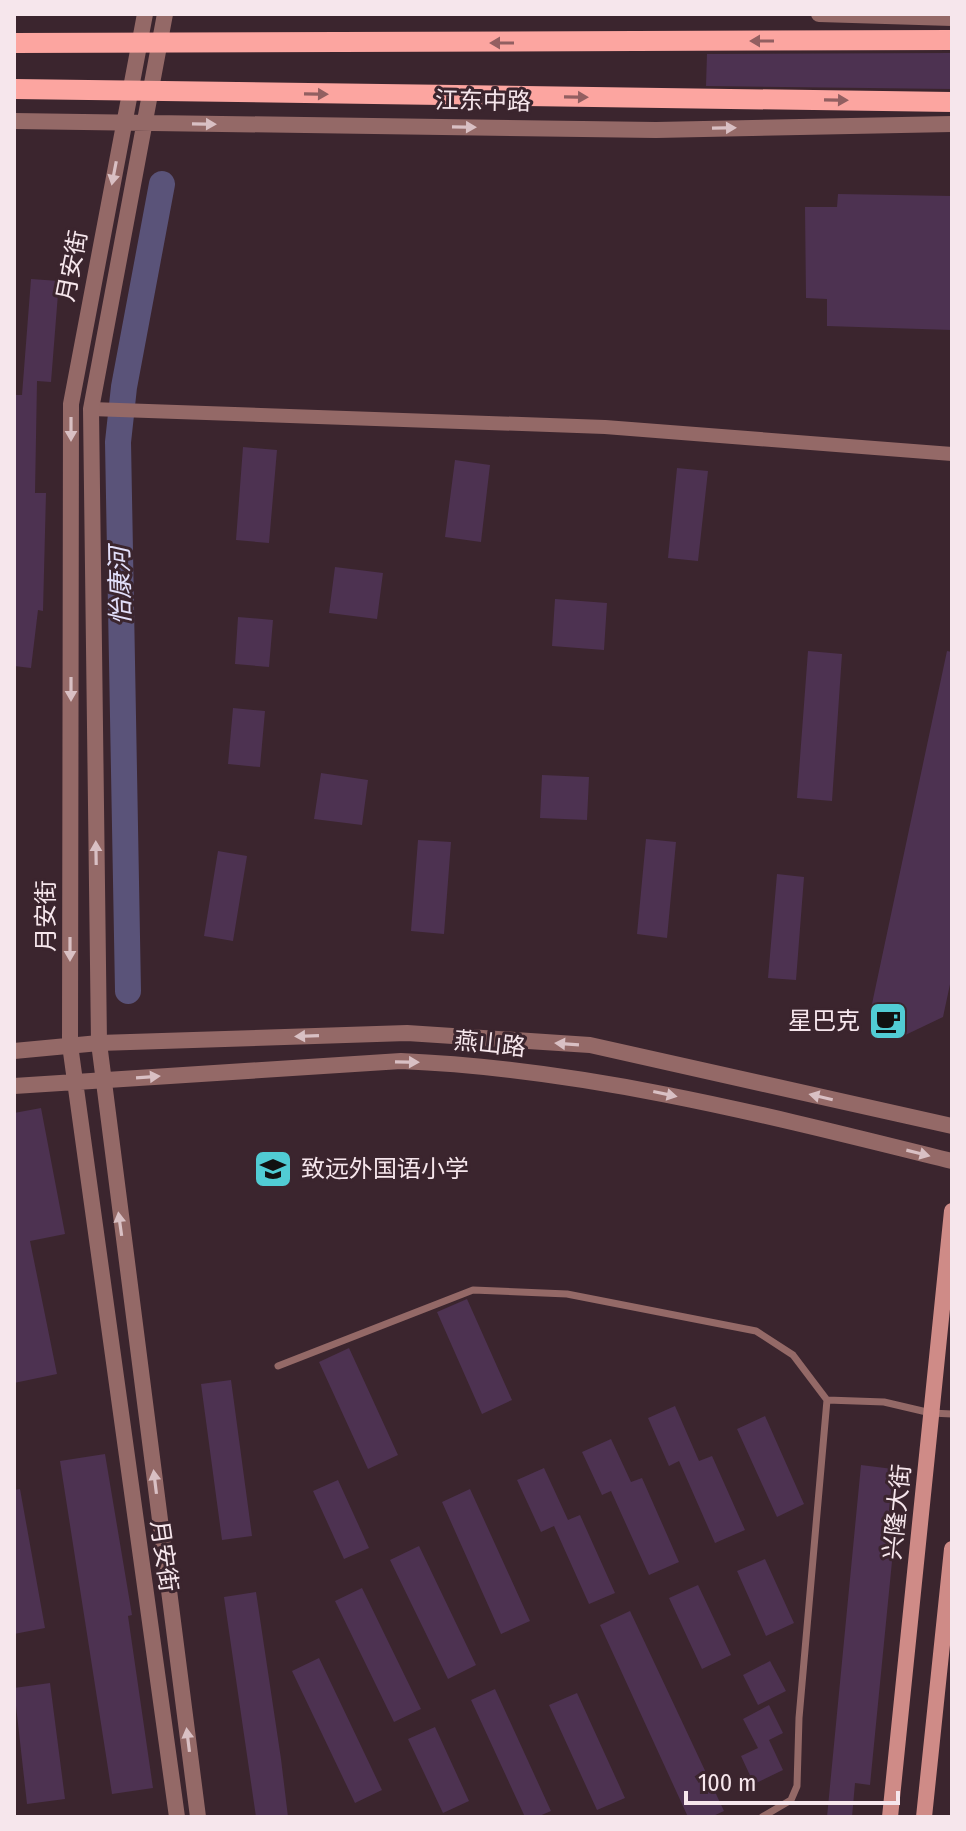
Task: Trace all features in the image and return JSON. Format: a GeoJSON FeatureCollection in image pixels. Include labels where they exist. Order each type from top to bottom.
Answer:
{"type":"FeatureCollection","features":[{"type":"Feature","properties":{"kind":"main road"},"geometry":{"type":"LineString","coordinates":[[14,43],[150,45],[952,40]]}},
{"type":"Feature","properties":{"kind":"main road","name":"江东中路"},"geometry":{"type":"LineString","coordinates":[[14,89],[952,102]]}},
{"type":"Feature","properties":{"kind":"main road","name":"兴隆大街"},"geometry":{"type":"LineString","coordinates":[[890,1817],[952,1211]]}},
{"type":"Feature","properties":{"kind":"main road"},"geometry":{"type":"LineString","coordinates":[[924,1817],[952,1549]]}},
{"type":"Feature","properties":{"kind":"street","name":"月安街"},"geometry":{"type":"LineString","coordinates":[[145,14],[150,45],[140,91],[124,122],[71,404],[70,1045],[177,1817]]}},
{"type":"Feature","properties":{"kind":"street"},"geometry":{"type":"LineString","coordinates":[[150,45],[165,14]]}},
{"type":"Feature","properties":{"kind":"street"},"geometry":{"type":"LineString","coordinates":[[819,14],[952,18]]}},
{"type":"Feature","properties":{"kind":"street"},"geometry":{"type":"LineString","coordinates":[[140,91],[144,123],[92,409],[99,1043],[101,1080],[198,1817]]}},
{"type":"Feature","properties":{"kind":"street","name":"江东中路"},"geometry":{"type":"LineString","coordinates":[[14,121],[656,130],[952,124]]}},
{"type":"Feature","properties":{"kind":"street"},"geometry":{"type":"LineString","coordinates":[[92,409],[605,427],[952,454]]}},
{"type":"Feature","properties":{"kind":"street","name":"燕山路"},"geometry":{"type":"LineString","coordinates":[[14,1051],[99,1043],[407,1033],[590,1045],[952,1126]]}},
{"type":"Feature","properties":{"kind":"street","name":"燕山路"},"geometry":{"type":"LineString","coordinates":[[14,1086],[401,1061],[441,1063],[604,1080],[952,1161]]}},
{"type":"Feature","properties":{"kind":"lane"},"geometry":{"type":"LineString","coordinates":[[278,1366],[473,1290],[567,1294],[756,1331],[793,1355],[827,1400],[799,1718],[797,1786],[791,1800],[762,1817]]}},
{"type":"Feature","properties":{"kind":"lane"},"geometry":{"type":"LineString","coordinates":[[827,1400],[884,1402],[931,1413],[952,1414]]}},
{"type":"Feature","properties":{"kind":"building"},"geometry":{"type":"Polygon","coordinates":[[[952,53],[952,89],[706,86],[707,54],[952,53]]]}},
{"type":"Feature","properties":{"kind":"building"},"geometry":{"type":"Polygon","coordinates":[[[838,194],[952,196],[952,330],[827,326],[827,299],[806,298],[805,207],[837,207],[838,194]]]}},
{"type":"Feature","properties":{"kind":"building"},"geometry":{"type":"Polygon","coordinates":[[[31,279],[59,281],[51,382],[37,381],[35,493],[46,493],[43,611],[38,610],[31,668],[14,666],[14,395],[22,395],[31,279]]]}},
{"type":"Feature","properties":{"kind":"building"},"geometry":{"type":"Polygon","coordinates":[[[243,447],[277,450],[269,543],[236,540],[243,447]]]}},
{"type":"Feature","properties":{"kind":"building"},"geometry":{"type":"Polygon","coordinates":[[[455,460],[490,465],[481,542],[445,537],[455,460]]]}},
{"type":"Feature","properties":{"kind":"building"},"geometry":{"type":"Polygon","coordinates":[[[677,468],[708,471],[698,561],[668,558],[677,468]]]}},
{"type":"Feature","properties":{"kind":"building"},"geometry":{"type":"Polygon","coordinates":[[[335,567],[383,573],[377,619],[329,613],[335,567]]]}},
{"type":"Feature","properties":{"kind":"building"},"geometry":{"type":"Polygon","coordinates":[[[555,599],[607,603],[604,650],[552,646],[555,599]]]}},
{"type":"Feature","properties":{"kind":"building"},"geometry":{"type":"Polygon","coordinates":[[[238,617],[273,620],[269,667],[235,664],[238,617]]]}},
{"type":"Feature","properties":{"kind":"building"},"geometry":{"type":"Polygon","coordinates":[[[808,651],[842,654],[832,801],[797,798],[808,651]]]}},
{"type":"Feature","properties":{"kind":"building"},"geometry":{"type":"Polygon","coordinates":[[[947,651],[952,652],[952,975],[943,1017],[899,1038],[869,1018],[947,651]]]}},
{"type":"Feature","properties":{"kind":"building"},"geometry":{"type":"Polygon","coordinates":[[[233,708],[265,711],[260,767],[228,764],[233,708]]]}},
{"type":"Feature","properties":{"kind":"building"},"geometry":{"type":"Polygon","coordinates":[[[321,773],[368,780],[362,825],[314,819],[321,773]]]}},
{"type":"Feature","properties":{"kind":"building"},"geometry":{"type":"Polygon","coordinates":[[[542,775],[589,777],[587,820],[540,818],[542,775]]]}},
{"type":"Feature","properties":{"kind":"building"},"geometry":{"type":"Polygon","coordinates":[[[646,839],[676,842],[667,938],[637,934],[646,839]]]}},
{"type":"Feature","properties":{"kind":"building"},"geometry":{"type":"Polygon","coordinates":[[[418,840],[451,842],[444,934],[411,931],[418,840]]]}},
{"type":"Feature","properties":{"kind":"building"},"geometry":{"type":"Polygon","coordinates":[[[218,851],[247,856],[233,941],[204,936],[218,851]]]}},
{"type":"Feature","properties":{"kind":"building"},"geometry":{"type":"Polygon","coordinates":[[[777,874],[804,877],[796,980],[768,978],[777,874]]]}},
{"type":"Feature","properties":{"kind":"building"},"geometry":{"type":"Polygon","coordinates":[[[41,1108],[65,1234],[30,1241],[57,1374],[14,1383],[14,1113],[41,1108]]]}},
{"type":"Feature","properties":{"kind":"building"},"geometry":{"type":"Polygon","coordinates":[[[467,1299],[512,1400],[482,1414],[437,1312],[467,1299]]]}},
{"type":"Feature","properties":{"kind":"building"},"geometry":{"type":"Polygon","coordinates":[[[349,1348],[398,1455],[368,1469],[319,1362],[349,1348]]]}},
{"type":"Feature","properties":{"kind":"building"},"geometry":{"type":"Polygon","coordinates":[[[231,1380],[252,1536],[222,1540],[201,1384],[231,1380]]]}},
{"type":"Feature","properties":{"kind":"building"},"geometry":{"type":"Polygon","coordinates":[[[675,1406],[699,1461],[712,1456],[745,1530],[715,1543],[679,1461],[669,1466],[648,1418],[675,1406]]]}},
{"type":"Feature","properties":{"kind":"building"},"geometry":{"type":"Polygon","coordinates":[[[765,1416],[804,1504],[777,1517],[737,1429],[765,1416]]]}},
{"type":"Feature","properties":{"kind":"building"},"geometry":{"type":"Polygon","coordinates":[[[611,1439],[631,1482],[642,1478],[679,1562],[649,1575],[611,1491],[602,1495],[582,1452],[611,1439]]]}},
{"type":"Feature","properties":{"kind":"building"},"geometry":{"type":"Polygon","coordinates":[[[105,1454],[132,1615],[128,1616],[153,1788],[112,1794],[60,1461],[105,1454]]]}},
{"type":"Feature","properties":{"kind":"building"},"geometry":{"type":"Polygon","coordinates":[[[861,1465],[901,1470],[870,1785],[855,1783],[852,1817],[827,1817],[861,1465]]]}},
{"type":"Feature","properties":{"kind":"building"},"geometry":{"type":"Polygon","coordinates":[[[544,1468],[568,1520],[580,1515],[615,1593],[589,1604],[554,1526],[541,1532],[517,1480],[544,1468]]]}},
{"type":"Feature","properties":{"kind":"building"},"geometry":{"type":"Polygon","coordinates":[[[338,1480],[369,1548],[344,1559],[313,1491],[338,1480]]]}},
{"type":"Feature","properties":{"kind":"building"},"geometry":{"type":"Polygon","coordinates":[[[20,1489],[45,1628],[14,1634],[14,1490],[20,1489]]]}},
{"type":"Feature","properties":{"kind":"building"},"geometry":{"type":"Polygon","coordinates":[[[470,1489],[530,1621],[501,1634],[442,1502],[470,1489]]]}},
{"type":"Feature","properties":{"kind":"building"},"geometry":{"type":"Polygon","coordinates":[[[419,1546],[476,1665],[448,1679],[390,1560],[419,1546]]]}},
{"type":"Feature","properties":{"kind":"building"},"geometry":{"type":"Polygon","coordinates":[[[765,1559],[794,1623],[766,1636],[737,1571],[765,1559]]]}},
{"type":"Feature","properties":{"kind":"building"},"geometry":{"type":"Polygon","coordinates":[[[698,1585],[731,1655],[702,1669],[669,1598],[698,1585]]]}},
{"type":"Feature","properties":{"kind":"building"},"geometry":{"type":"Polygon","coordinates":[[[362,1588],[421,1709],[394,1722],[335,1601],[362,1588]]]}},
{"type":"Feature","properties":{"kind":"building"},"geometry":{"type":"Polygon","coordinates":[[[256,1592],[288,1817],[256,1817],[224,1597],[256,1592]]]}},
{"type":"Feature","properties":{"kind":"building"},"geometry":{"type":"Polygon","coordinates":[[[630,1611],[724,1811],[711,1817],[688,1817],[600,1625],[630,1611]]]}},
{"type":"Feature","properties":{"kind":"building"},"geometry":{"type":"Polygon","coordinates":[[[319,1658],[382,1790],[355,1803],[292,1671],[319,1658]]]}},
{"type":"Feature","properties":{"kind":"building"},"geometry":{"type":"Polygon","coordinates":[[[770,1661],[786,1691],[758,1705],[743,1675],[770,1661]]]}},
{"type":"Feature","properties":{"kind":"building"},"geometry":{"type":"Polygon","coordinates":[[[50,1683],[65,1799],[27,1804],[14,1688],[50,1683]]]}},
{"type":"Feature","properties":{"kind":"building"},"geometry":{"type":"Polygon","coordinates":[[[495,1689],[551,1811],[537,1817],[525,1817],[471,1700],[495,1689]]]}},
{"type":"Feature","properties":{"kind":"building"},"geometry":{"type":"Polygon","coordinates":[[[577,1693],[625,1798],[597,1810],[549,1705],[577,1693]]]}},
{"type":"Feature","properties":{"kind":"building"},"geometry":{"type":"Polygon","coordinates":[[[769,1705],[783,1733],[769,1740],[783,1770],[754,1784],[741,1756],[758,1748],[743,1719],[769,1705]]]}},
{"type":"Feature","properties":{"kind":"building"},"geometry":{"type":"Polygon","coordinates":[[[435,1727],[469,1801],[443,1813],[408,1739],[435,1727]]]}},
{"type":"Feature","properties":{"kind":"waterway","name":"怡康河"},"geometry":{"type":"LineString","coordinates":[[128,991],[118,442],[124,387],[162,184]]}},
{"type":"Feature","properties":{"kind":"place","name":"星巴克"},"geometry":{"type":"Point","coordinates":[888,1021]}},
{"type":"Feature","properties":{"kind":"place","name":"致远外国语小学"},"geometry":{"type":"Point","coordinates":[273,1169]}}]}
